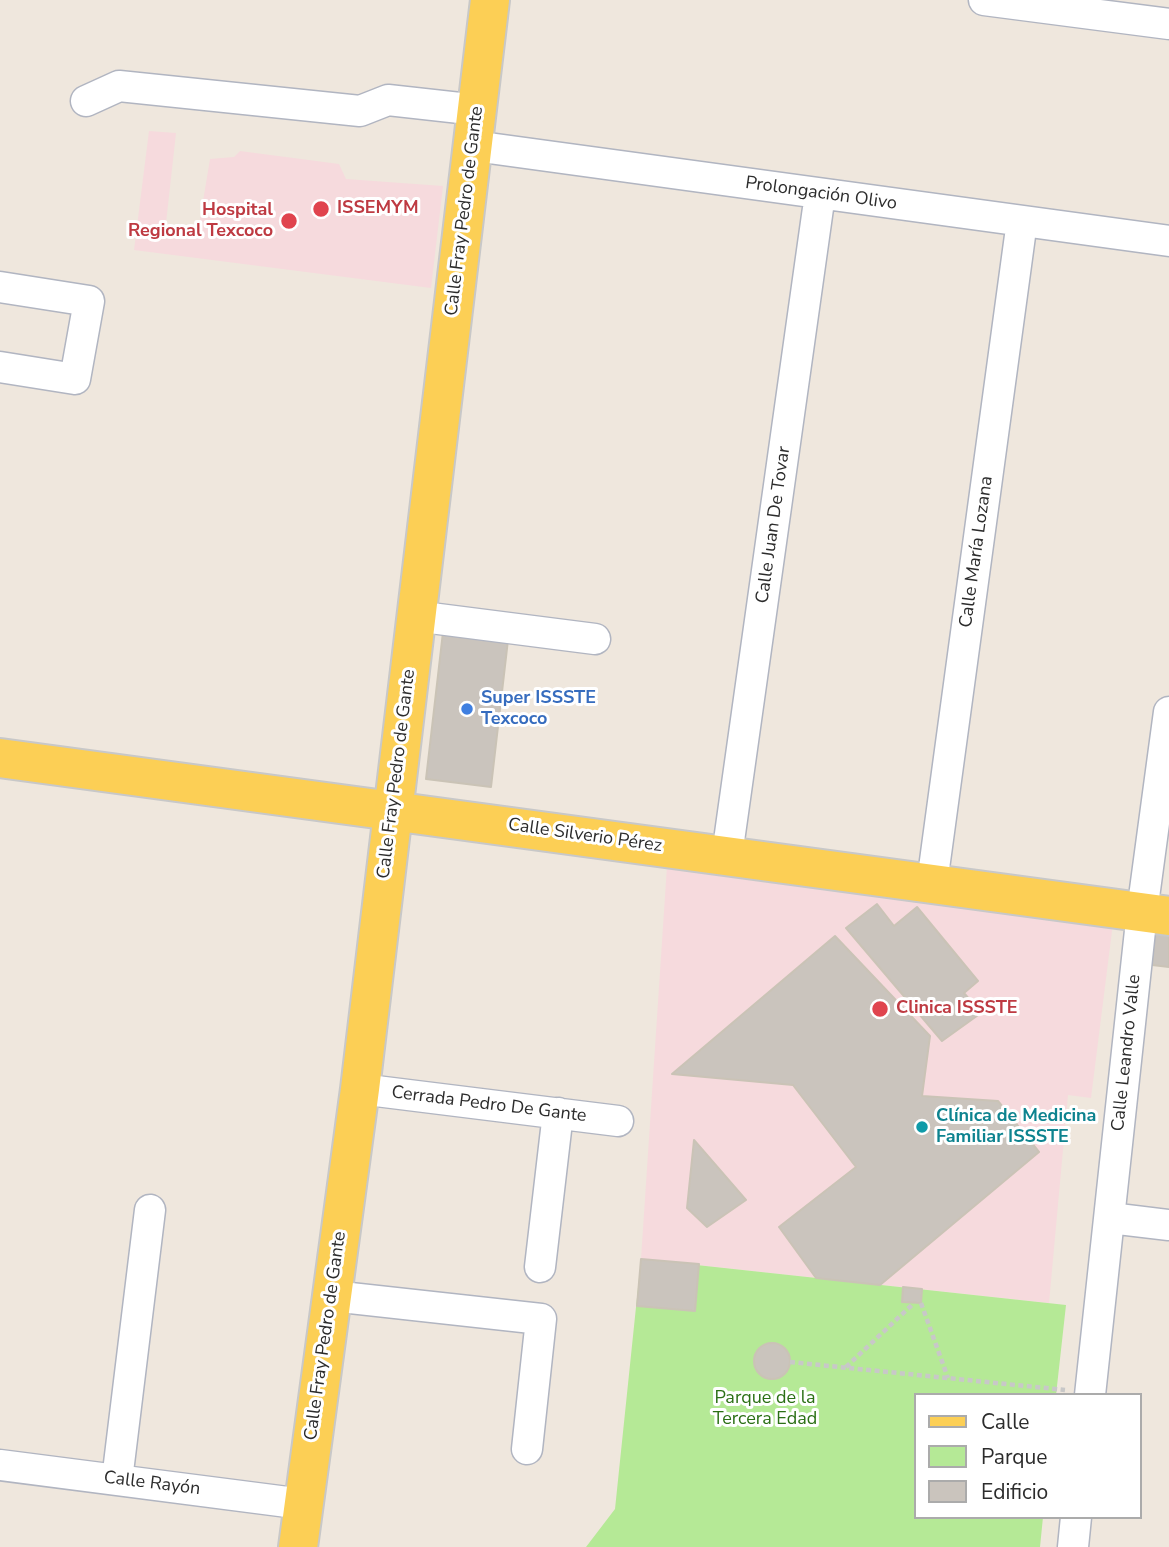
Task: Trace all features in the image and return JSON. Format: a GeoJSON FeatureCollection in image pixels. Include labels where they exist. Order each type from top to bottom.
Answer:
{"type":"FeatureCollection","features":[{"type":"Feature","properties":{"kind":"main road","name":"Calle Fray Pedro de Gante"},"geometry":{"type":"LineString","coordinates":[[298,1547],[360,1089],[490,0]]}},
{"type":"Feature","properties":{"kind":"main road","name":"Calle Silverio Pérez"},"geometry":{"type":"LineString","coordinates":[[0,758],[1156,914]]}},
{"type":"Feature","properties":{"kind":"street"},"geometry":{"type":"LineString","coordinates":[[984,0],[1169,24]]}},
{"type":"Feature","properties":{"kind":"street","name":"Prolongación Olivo"},"geometry":{"type":"LineString","coordinates":[[86,101],[118,86],[360,111],[388,100],[476,128],[820,194],[1169,241]]}},
{"type":"Feature","properties":{"kind":"street","name":"Calle Juan De Tovar"},"geometry":{"type":"LineString","coordinates":[[727,855],[820,194]]}},
{"type":"Feature","properties":{"kind":"street","name":"Calle María Lozana"},"geometry":{"type":"LineString","coordinates":[[932,883],[1022,221]]}},
{"type":"Feature","properties":{"kind":"street"},"geometry":{"type":"LineString","coordinates":[[0,288],[89,302],[75,379],[0,368]]}},
{"type":"Feature","properties":{"kind":"street"},"geometry":{"type":"LineString","coordinates":[[415,616],[594,639]]}},
{"type":"Feature","properties":{"kind":"street","name":"Calle Leandro Valle"},"geometry":{"type":"LineString","coordinates":[[1090,1393],[1110,1218],[1156,914],[1169,712]]}},
{"type":"Feature","properties":{"kind":"street","name":"Cerrada Pedro De Gante"},"geometry":{"type":"LineString","coordinates":[[360,1089],[618,1121]]}},
{"type":"Feature","properties":{"kind":"street"},"geometry":{"type":"LineString","coordinates":[[540,1267],[558,1113]]}},
{"type":"Feature","properties":{"kind":"street"},"geometry":{"type":"LineString","coordinates":[[117,1480],[150,1210]]}},
{"type":"Feature","properties":{"kind":"street"},"geometry":{"type":"LineString","coordinates":[[1110,1218],[1169,1225]]}},
{"type":"Feature","properties":{"kind":"street"},"geometry":{"type":"LineString","coordinates":[[332,1296],[541,1319],[527,1449]]}},
{"type":"Feature","properties":{"kind":"street","name":"Calle Rayón"},"geometry":{"type":"LineString","coordinates":[[0,1465],[303,1504]]}},
{"type":"Feature","properties":{"kind":"street"},"geometry":{"type":"LineString","coordinates":[[1073,1547],[1076,1519]]}},
{"type":"Feature","properties":{"kind":"path"},"geometry":{"type":"LineString","coordinates":[[845,1368],[914,1303]]}},
{"type":"Feature","properties":{"kind":"path"},"geometry":{"type":"LineString","coordinates":[[921,1304],[948,1378]]}},
{"type":"Feature","properties":{"kind":"path"},"geometry":{"type":"LineString","coordinates":[[790,1362],[1081,1393]]}},
{"type":"Feature","properties":{"kind":"shaded area","name":"ISSEMYM"},"geometry":{"type":"Polygon","coordinates":[[[149,131],[176,133],[165,232],[197,237],[210,159],[234,157],[240,151],[339,164],[346,179],[443,186],[431,288],[134,250],[149,131]]]}},
{"type":"Feature","properties":{"kind":"shaded area","name":"Clinica ISSSTE"},"geometry":{"type":"Polygon","coordinates":[[[667,866],[1113,923],[1091,1098],[1068,1095],[1049,1303],[641,1259],[667,866]]]}},
{"type":"Feature","properties":{"kind":"green space","name":"Parque de la Tercera Edad"},"geometry":{"type":"Polygon","coordinates":[[[641,1259],[1066,1305],[1056,1393],[914,1393],[914,1519],[1043,1519],[1040,1547],[586,1547],[615,1509],[641,1259]]]}},
{"type":"Feature","properties":{"kind":"building","name":"Super ISSSTE Texcoco"},"geometry":{"type":"Polygon","coordinates":[[[443,632],[508,640],[491,787],[426,779],[443,632]]]}},
{"type":"Feature","properties":{"kind":"building"},"geometry":{"type":"Polygon","coordinates":[[[877,904],[894,926],[917,907],[978,981],[964,993],[981,1013],[942,1041],[846,928],[877,904]]]}},
{"type":"Feature","properties":{"kind":"building"},"geometry":{"type":"Polygon","coordinates":[[[1157,921],[1169,922],[1169,967],[1152,965],[1157,921]]]}},
{"type":"Feature","properties":{"kind":"building","name":"Clínica de Medicina Familiar ISSSTE"},"geometry":{"type":"Polygon","coordinates":[[[835,936],[930,1036],[922,1096],[998,1101],[1039,1152],[880,1285],[816,1278],[779,1227],[856,1167],[793,1085],[672,1074],[835,936]]]}},
{"type":"Feature","properties":{"kind":"building"},"geometry":{"type":"Polygon","coordinates":[[[694,1140],[746,1200],[707,1227],[687,1208],[694,1140]]]}},
{"type":"Feature","properties":{"kind":"building"},"geometry":{"type":"Polygon","coordinates":[[[641,1259],[699,1264],[695,1311],[637,1306],[641,1259]]]}},
{"type":"Feature","properties":{"kind":"building"},"geometry":{"type":"Polygon","coordinates":[[[903,1287],[922,1289],[921,1303],[902,1302],[903,1287]]]}},
{"type":"Feature","properties":{"kind":"building"},"geometry":{"type":"Polygon","coordinates":[[[772,1343],[784,1349],[790,1361],[784,1373],[772,1379],[760,1373],[754,1361],[760,1349],[772,1343]]]}},
{"type":"Feature","properties":{"kind":"place","name":"ISSEMYM"},"geometry":{"type":"Point","coordinates":[321,209]}},
{"type":"Feature","properties":{"kind":"place","name":"Hospital Regional Texcoco"},"geometry":{"type":"Point","coordinates":[289,221]}},
{"type":"Feature","properties":{"kind":"place","name":"Super ISSSTE Texcoco"},"geometry":{"type":"Point","coordinates":[467,709]}},
{"type":"Feature","properties":{"kind":"place","name":"Clinica ISSSTE"},"geometry":{"type":"Point","coordinates":[880,1009]}},
{"type":"Feature","properties":{"kind":"place","name":"Clínica de Medicina Familiar ISSSTE"},"geometry":{"type":"Point","coordinates":[922,1127]}}]}
